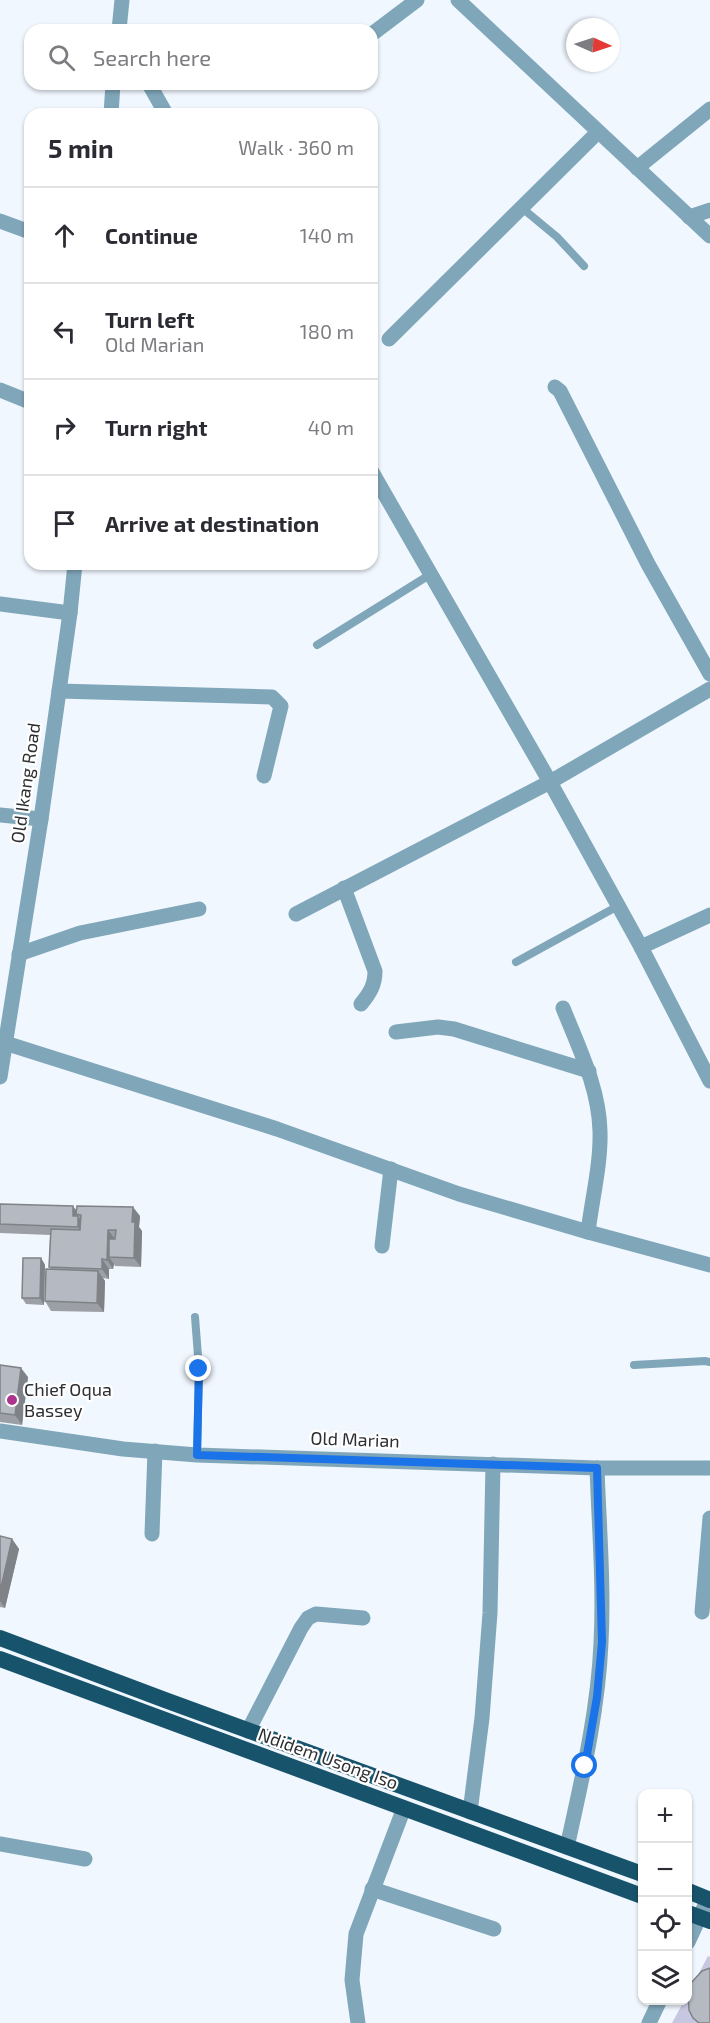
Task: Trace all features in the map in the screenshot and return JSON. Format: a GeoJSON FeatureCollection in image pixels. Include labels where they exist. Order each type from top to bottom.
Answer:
{"type":"FeatureCollection","features":[{"type":"Feature","properties":{"kind":"highway","name":"Ndidem Usong Iso"},"geometry":{"type":"LineString","coordinates":[[0,1638],[638,1873]]}},
{"type":"Feature","properties":{"kind":"highway","name":"Ndidem Usong Iso"},"geometry":{"type":"LineString","coordinates":[[0,1659],[638,1895]]}},
{"type":"Feature","properties":{"kind":"highway"},"geometry":{"type":"LineString","coordinates":[[692,1893],[709,1899]]}},
{"type":"Feature","properties":{"kind":"street"},"geometry":{"type":"LineString","coordinates":[[120,24],[122,0]]}},
{"type":"Feature","properties":{"kind":"street"},"geometry":{"type":"LineString","coordinates":[[378,29],[417,0]]}},
{"type":"Feature","properties":{"kind":"street"},"geometry":{"type":"LineString","coordinates":[[458,0],[710,236]]}},
{"type":"Feature","properties":{"kind":"street"},"geometry":{"type":"LineString","coordinates":[[111,108],[113,90]]}},
{"type":"Feature","properties":{"kind":"street"},"geometry":{"type":"LineString","coordinates":[[152,90],[163,108]]}},
{"type":"Feature","properties":{"kind":"street"},"geometry":{"type":"LineString","coordinates":[[637,168],[710,109]]}},
{"type":"Feature","properties":{"kind":"street"},"geometry":{"type":"LineString","coordinates":[[389,339],[598,132]]}},
{"type":"Feature","properties":{"kind":"street"},"geometry":{"type":"LineString","coordinates":[[689,217],[710,210]]}},
{"type":"Feature","properties":{"kind":"street"},"geometry":{"type":"LineString","coordinates":[[0,221],[24,230]]}},
{"type":"Feature","properties":{"kind":"street"},"geometry":{"type":"LineString","coordinates":[[555,387],[560,391],[648,564],[710,674]]}},
{"type":"Feature","properties":{"kind":"street"},"geometry":{"type":"LineString","coordinates":[[0,390],[24,400]]}},
{"type":"Feature","properties":{"kind":"street"},"geometry":{"type":"LineString","coordinates":[[378,482],[550,782],[641,947],[710,1081]]}},
{"type":"Feature","properties":{"kind":"street","name":"Old Ikang Road"},"geometry":{"type":"LineString","coordinates":[[1,1067],[41,819],[74,570]]}},
{"type":"Feature","properties":{"kind":"street"},"geometry":{"type":"LineString","coordinates":[[0,604],[70,613]]}},
{"type":"Feature","properties":{"kind":"street"},"geometry":{"type":"LineString","coordinates":[[296,914],[550,782],[710,689]]}},
{"type":"Feature","properties":{"kind":"street"},"geometry":{"type":"LineString","coordinates":[[59,691],[272,697],[280,706],[264,776]]}},
{"type":"Feature","properties":{"kind":"street"},"geometry":{"type":"LineString","coordinates":[[0,815],[41,819]]}},
{"type":"Feature","properties":{"kind":"street"},"geometry":{"type":"LineString","coordinates":[[344,888],[375,971],[375,981],[361,1004]]}},
{"type":"Feature","properties":{"kind":"street"},"geometry":{"type":"LineString","coordinates":[[19,954],[80,933],[199,909]]}},
{"type":"Feature","properties":{"kind":"street"},"geometry":{"type":"LineString","coordinates":[[641,947],[710,915]]}},
{"type":"Feature","properties":{"kind":"street"},"geometry":{"type":"LineString","coordinates":[[563,1008],[589,1071],[599,1114],[600,1132],[588,1232]]}},
{"type":"Feature","properties":{"kind":"street"},"geometry":{"type":"LineString","coordinates":[[396,1032],[438,1027],[454,1029],[589,1071]]}},
{"type":"Feature","properties":{"kind":"street"},"geometry":{"type":"LineString","coordinates":[[5,1043],[277,1128],[459,1194],[710,1265]]}},
{"type":"Feature","properties":{"kind":"street"},"geometry":{"type":"LineString","coordinates":[[382,1246],[391,1168]]}},
{"type":"Feature","properties":{"kind":"street","name":"Old Marian"},"geometry":{"type":"LineString","coordinates":[[0,1431],[123,1449],[197,1455],[597,1468],[710,1468]]}},
{"type":"Feature","properties":{"kind":"street"},"geometry":{"type":"LineString","coordinates":[[152,1534],[155,1451]]}},
{"type":"Feature","properties":{"kind":"street"},"geometry":{"type":"LineString","coordinates":[[470,1812],[482,1719],[489,1625],[493,1464]]}},
{"type":"Feature","properties":{"kind":"street"},"geometry":{"type":"LineString","coordinates":[[567,1847],[597,1697],[602,1642],[597,1468]]}},
{"type":"Feature","properties":{"kind":"street"},"geometry":{"type":"LineString","coordinates":[[702,1612],[710,1518]]}},
{"type":"Feature","properties":{"kind":"street"},"geometry":{"type":"LineString","coordinates":[[248,1731],[308,1618],[316,1614],[363,1618]]}},
{"type":"Feature","properties":{"kind":"street"},"geometry":{"type":"LineString","coordinates":[[358,2023],[352,1980],[356,1934],[404,1808]]}},
{"type":"Feature","properties":{"kind":"street"},"geometry":{"type":"LineString","coordinates":[[0,1844],[85,1859]]}},
{"type":"Feature","properties":{"kind":"street"},"geometry":{"type":"LineString","coordinates":[[372,1889],[494,1929]]}},
{"type":"Feature","properties":{"kind":"street"},"geometry":{"type":"LineString","coordinates":[[692,1932],[709,1899]]}},
{"type":"Feature","properties":{"kind":"street"},"geometry":{"type":"LineString","coordinates":[[649,2023],[658,2005]]}},
{"type":"Feature","properties":{"kind":"lane"},"geometry":{"type":"LineString","coordinates":[[522,208],[557,237],[584,266]]}},
{"type":"Feature","properties":{"kind":"lane"},"geometry":{"type":"LineString","coordinates":[[317,645],[431,574]]}},
{"type":"Feature","properties":{"kind":"lane"},"geometry":{"type":"LineString","coordinates":[[516,962],[618,906]]}},
{"type":"Feature","properties":{"kind":"lane"},"geometry":{"type":"LineString","coordinates":[[195,1317],[199,1369],[197,1455]]}},
{"type":"Feature","properties":{"kind":"lane"},"geometry":{"type":"LineString","coordinates":[[634,1365],[710,1362]]}},
{"type":"Feature","properties":{"kind":"shaded area"},"geometry":{"type":"Polygon","coordinates":[[[708,1956],[710,1957],[710,2023],[672,2023],[682,2005],[692,2005],[692,1986],[708,1956]]]}},
{"type":"Feature","properties":{"kind":"building"},"geometry":{"type":"Polygon","coordinates":[[[0,1204],[73,1206],[73,1216],[78,1216],[78,1227],[0,1224],[0,1204]]]}},
{"type":"Feature","properties":{"kind":"building"},"geometry":{"type":"Polygon","coordinates":[[[77,1206],[133,1207],[134,1258],[109,1257],[109,1239],[115,1239],[116,1230],[108,1230],[107,1260],[102,1259],[102,1269],[49,1267],[51,1229],[80,1230],[81,1215],[76,1214],[77,1206]]]}},
{"type":"Feature","properties":{"kind":"building"},"geometry":{"type":"Polygon","coordinates":[[[23,1258],[41,1258],[40,1298],[22,1298],[23,1258]]]}},
{"type":"Feature","properties":{"kind":"building"},"geometry":{"type":"Polygon","coordinates":[[[46,1269],[98,1271],[97,1303],[45,1301],[46,1269]]]}},
{"type":"Feature","properties":{"kind":"building"},"geometry":{"type":"Polygon","coordinates":[[[0,1365],[21,1368],[15,1415],[0,1413],[0,1365]]]}},
{"type":"Feature","properties":{"kind":"building"},"geometry":{"type":"Polygon","coordinates":[[[0,1536],[12,1539],[0,1592],[0,1536]]]}},
{"type":"Feature","properties":{"kind":"building"},"geometry":{"type":"Polygon","coordinates":[[[710,1968],[710,2023],[699,2023],[689,2010],[689,2005],[692,2005],[692,1982],[702,1971],[710,1968]]]}},
{"type":"Feature","properties":{"kind":"place","name":"Chief Oqua Bassey"},"geometry":{"type":"Point","coordinates":[12,1400]}},
{"type":"Feature","properties":{"kind":"route"},"geometry":{"type":"LineString","coordinates":[[199,1369],[197,1455],[597,1468],[602,1642],[597,1697],[585,1766]]}}]}
